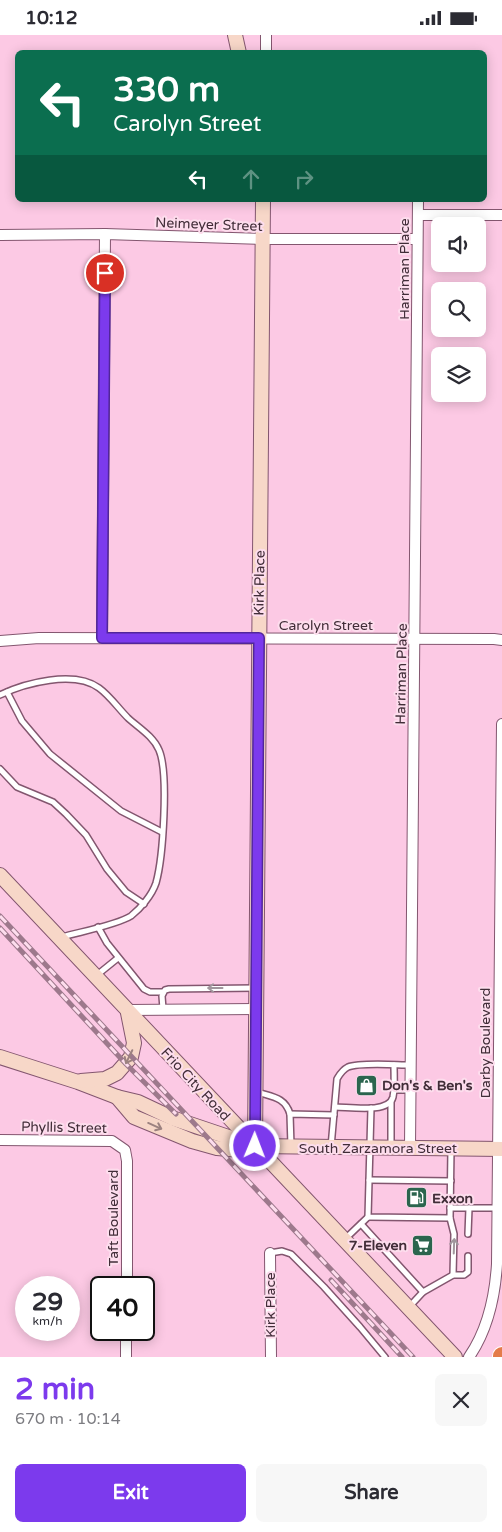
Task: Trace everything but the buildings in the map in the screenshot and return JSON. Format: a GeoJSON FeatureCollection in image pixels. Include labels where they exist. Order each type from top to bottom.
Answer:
{"type":"FeatureCollection","features":[{"type":"Feature","properties":{"kind":"street"},"geometry":{"type":"LineString","coordinates":[[235,35],[238,50]]}},
{"type":"Feature","properties":{"kind":"street"},"geometry":{"type":"LineString","coordinates":[[266,35],[266,50]]}},
{"type":"Feature","properties":{"kind":"street","name":"Kirk Place"},"geometry":{"type":"LineString","coordinates":[[255,1146],[263,202]]}},
{"type":"Feature","properties":{"kind":"street","name":"Harriman Place"},"geometry":{"type":"LineString","coordinates":[[410,1148],[418,202]]}},
{"type":"Feature","properties":{"kind":"street"},"geometry":{"type":"LineString","coordinates":[[418,215],[502,215]]}},
{"type":"Feature","properties":{"kind":"street"},"geometry":{"type":"LineString","coordinates":[[102,638],[105,234]]}},
{"type":"Feature","properties":{"kind":"street","name":"Neimeyer Street"},"geometry":{"type":"LineString","coordinates":[[0,235],[105,234],[262,239],[418,239]]}},
{"type":"Feature","properties":{"kind":"street","name":"Carolyn Street"},"geometry":{"type":"LineString","coordinates":[[0,641],[39,637],[502,640]]}},
{"type":"Feature","properties":{"kind":"street","name":"Darby Boulevard"},"geometry":{"type":"LineString","coordinates":[[469,1357],[478,1344],[493,1297],[497,1264],[500,1149],[502,724]]}},
{"type":"Feature","properties":{"kind":"street","name":"Frio City Road"},"geometry":{"type":"LineString","coordinates":[[0,875],[455,1357]]}},
{"type":"Feature","properties":{"kind":"street"},"geometry":{"type":"LineString","coordinates":[[78,1081],[104,1079],[116,1073],[131,1057],[134,1043],[128,1010],[256,1009]]}},
{"type":"Feature","properties":{"kind":"street","name":"South Zarzamora Street"},"geometry":{"type":"LineString","coordinates":[[0,1057],[78,1081],[117,1097],[138,1102],[172,1118],[255,1146],[500,1149]]}},
{"type":"Feature","properties":{"kind":"street","name":"Phyllis Street"},"geometry":{"type":"LineString","coordinates":[[0,1140],[112,1141],[125,1150]]}},
{"type":"Feature","properties":{"kind":"street","name":"Taft Boulevard"},"geometry":{"type":"LineString","coordinates":[[125,1150],[127,1161],[127,1276]]}},
{"type":"Feature","properties":{"kind":"street","name":"Kirk Place"},"geometry":{"type":"LineString","coordinates":[[270,1253],[271,1357]]}},
{"type":"Feature","properties":{"kind":"street"},"geometry":{"type":"LineString","coordinates":[[126,1341],[126,1357]]}},
{"type":"Feature","properties":{"kind":"lane"},"geometry":{"type":"LineString","coordinates":[[0,695],[33,683],[76,678],[98,687],[127,717],[148,734],[160,751],[164,776],[164,809],[155,884],[144,904],[130,916],[120,921],[59,938]]}},
{"type":"Feature","properties":{"kind":"lane"},"geometry":{"type":"LineString","coordinates":[[7,692],[22,721],[50,754],[122,811],[162,832]]}},
{"type":"Feature","properties":{"kind":"lane"},"geometry":{"type":"LineString","coordinates":[[0,769],[17,787],[53,803],[66,814],[86,835],[107,869],[126,892],[144,904]]}},
{"type":"Feature","properties":{"kind":"lane"},"geometry":{"type":"LineString","coordinates":[[98,927],[118,957],[144,989],[150,992],[163,992],[173,988],[256,988]]}},
{"type":"Feature","properties":{"kind":"lane"},"geometry":{"type":"LineString","coordinates":[[95,976],[118,957]]}},
{"type":"Feature","properties":{"kind":"lane"},"geometry":{"type":"LineString","coordinates":[[163,992],[163,1009]]}},
{"type":"Feature","properties":{"kind":"lane"},"geometry":{"type":"LineString","coordinates":[[331,1147],[337,1079],[341,1072],[348,1067],[358,1065],[411,1065]]}},
{"type":"Feature","properties":{"kind":"lane"},"geometry":{"type":"LineString","coordinates":[[391,1148],[391,1102],[394,1090],[394,1065]]}},
{"type":"Feature","properties":{"kind":"lane"},"geometry":{"type":"LineString","coordinates":[[394,1090],[410,1090]]}},
{"type":"Feature","properties":{"kind":"lane"},"geometry":{"type":"LineString","coordinates":[[255,1092],[282,1101],[287,1105],[290,1114],[291,1147]]}},
{"type":"Feature","properties":{"kind":"lane"},"geometry":{"type":"LineString","coordinates":[[335,1107],[382,1107],[391,1102]]}},
{"type":"Feature","properties":{"kind":"lane"},"geometry":{"type":"LineString","coordinates":[[344,1240],[368,1217],[371,1107]]}},
{"type":"Feature","properties":{"kind":"lane"},"geometry":{"type":"LineString","coordinates":[[290,1114],[334,1115]]}},
{"type":"Feature","properties":{"kind":"lane"},"geometry":{"type":"LineString","coordinates":[[451,1148],[450,1218],[454,1234],[453,1275]]}},
{"type":"Feature","properties":{"kind":"lane"},"geometry":{"type":"LineString","coordinates":[[369,1180],[451,1181]]}},
{"type":"Feature","properties":{"kind":"lane"},"geometry":{"type":"LineString","coordinates":[[450,1208],[498,1208]]}},
{"type":"Feature","properties":{"kind":"lane"},"geometry":{"type":"LineString","coordinates":[[468,1234],[469,1208]]}},
{"type":"Feature","properties":{"kind":"lane"},"geometry":{"type":"LineString","coordinates":[[368,1217],[450,1218]]}},
{"type":"Feature","properties":{"kind":"lane"},"geometry":{"type":"LineString","coordinates":[[361,1224],[423,1292]]}},
{"type":"Feature","properties":{"kind":"lane"},"geometry":{"type":"LineString","coordinates":[[270,1253],[282,1251],[291,1254],[324,1287],[385,1357]]}},
{"type":"Feature","properties":{"kind":"lane"},"geometry":{"type":"LineString","coordinates":[[408,1308],[423,1292],[453,1275],[464,1275],[468,1272],[468,1256]]}},
{"type":"Feature","properties":{"kind":"railway"},"geometry":{"type":"LineString","coordinates":[[0,916],[413,1357]]}},
{"type":"Feature","properties":{"kind":"railway"},"geometry":{"type":"LineString","coordinates":[[0,928],[126,1064],[176,1114]]}},
{"type":"Feature","properties":{"kind":"railway"},"geometry":{"type":"LineString","coordinates":[[331,1280],[402,1357]]}},
{"type":"Feature","properties":{"kind":"place","name":"Don's & Ben's"},"geometry":{"type":"Point","coordinates":[366,1085]}},
{"type":"Feature","properties":{"kind":"place","name":"Exxon"},"geometry":{"type":"Point","coordinates":[416,1198]}},
{"type":"Feature","properties":{"kind":"place","name":"7-Eleven"},"geometry":{"type":"Point","coordinates":[423,1245]}},
{"type":"Feature","properties":{"kind":"route"},"geometry":{"type":"LineString","coordinates":[[105,273],[102,638],[259,638],[255,1146]]}}]}
